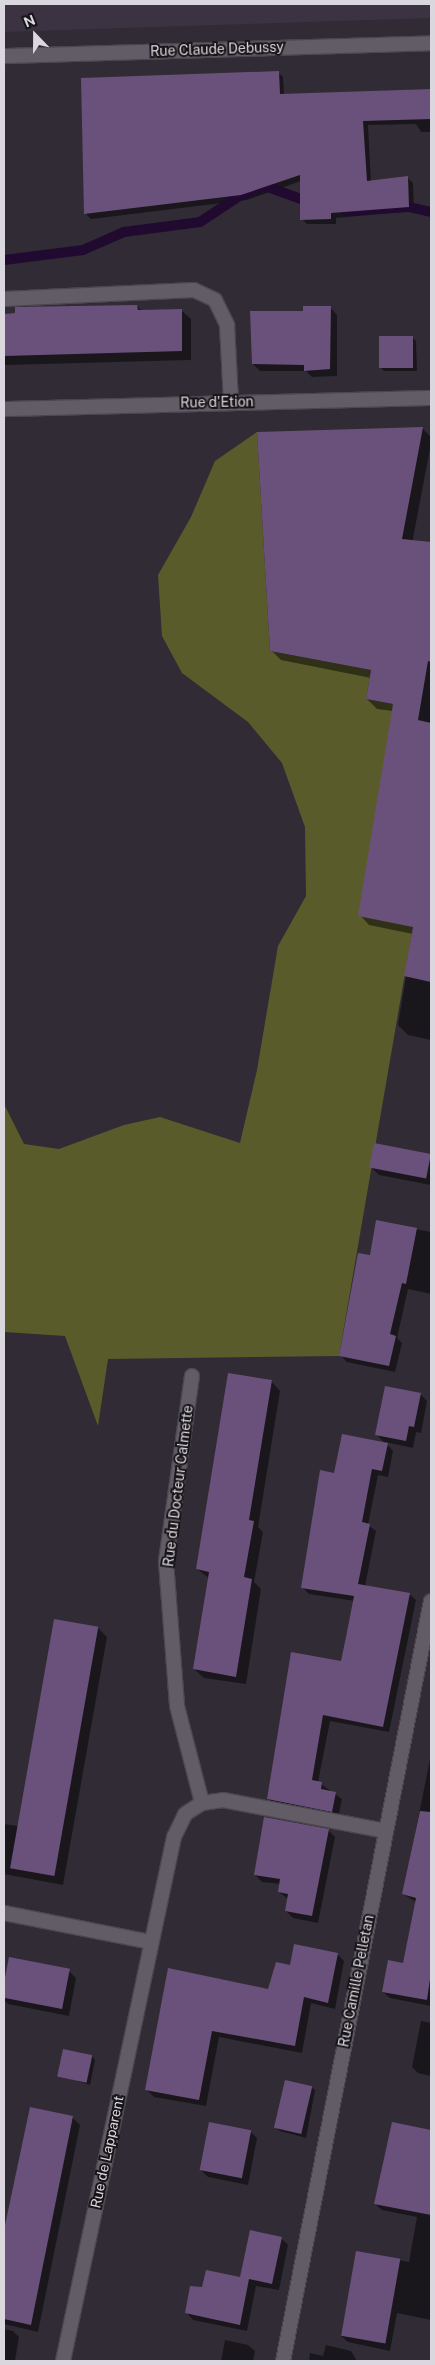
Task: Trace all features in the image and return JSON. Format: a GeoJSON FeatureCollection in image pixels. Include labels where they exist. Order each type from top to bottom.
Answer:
{"type":"FeatureCollection","features":[{"type":"Feature","properties":{"kind":"street","name":"Rue Claude Debussy"},"geometry":{"type":"LineString","coordinates":[[4,56],[431,43]]}},
{"type":"Feature","properties":{"kind":"street"},"geometry":{"type":"LineString","coordinates":[[4,299],[194,290],[215,300],[227,325],[231,402]]}},
{"type":"Feature","properties":{"kind":"street","name":"Rue d'Etion"},"geometry":{"type":"LineString","coordinates":[[4,409],[431,398]]}},
{"type":"Feature","properties":{"kind":"street","name":"Rue du Docteur Calmette"},"geometry":{"type":"LineString","coordinates":[[192,1376],[166,1562],[177,1706],[202,1804]]}},
{"type":"Feature","properties":{"kind":"street","name":"Rue Camille Pelletan"},"geometry":{"type":"LineString","coordinates":[[283,2361],[431,1601]]}},
{"type":"Feature","properties":{"kind":"street"},"geometry":{"type":"LineString","coordinates":[[4,1913],[151,1942],[174,1837],[185,1814],[202,1804],[223,1800],[247,1803],[385,1831]]}},
{"type":"Feature","properties":{"kind":"street","name":"Rue de Lapparent"},"geometry":{"type":"LineString","coordinates":[[63,2361],[151,1942]]}},
{"type":"Feature","properties":{"kind":"shaded area"},"geometry":{"type":"Polygon","coordinates":[[[4,4],[431,4],[431,18],[4,32],[4,4]]]}},
{"type":"Feature","properties":{"kind":"green space"},"geometry":{"type":"Polygon","coordinates":[[[257,432],[270,651],[371,670],[366,699],[393,704],[413,927],[339,1356],[108,1359],[98,1426],[65,1336],[4,1332],[4,1104],[24,1144],[59,1149],[124,1125],[160,1117],[240,1143],[257,1070],[278,946],[306,896],[305,827],[282,763],[248,722],[182,673],[162,636],[158,575],[191,517],[215,461],[257,432]]]}},
{"type":"Feature","properties":{"kind":"building"},"geometry":{"type":"Polygon","coordinates":[[[279,71],[280,94],[431,89],[431,119],[363,121],[367,181],[408,176],[409,207],[331,213],[331,219],[300,220],[300,175],[241,195],[84,214],[81,78],[279,71]]]}},
{"type":"Feature","properties":{"kind":"building"},"geometry":{"type":"Polygon","coordinates":[[[137,305],[138,310],[182,309],[182,351],[4,356],[4,314],[15,313],[15,307],[137,305]]]}},
{"type":"Feature","properties":{"kind":"building"},"geometry":{"type":"Polygon","coordinates":[[[303,306],[331,306],[330,369],[304,371],[304,365],[252,364],[250,311],[303,311],[303,306]]]}},
{"type":"Feature","properties":{"kind":"building"},"geometry":{"type":"Polygon","coordinates":[[[379,336],[413,336],[413,368],[379,368],[379,336]]]}},
{"type":"Feature","properties":{"kind":"building"},"geometry":{"type":"Polygon","coordinates":[[[423,427],[402,539],[431,542],[431,662],[428,661],[418,720],[431,723],[431,982],[404,976],[413,927],[358,916],[393,704],[366,699],[371,670],[270,651],[257,432],[423,427]]]}},
{"type":"Feature","properties":{"kind":"building"},"geometry":{"type":"Polygon","coordinates":[[[374,1143],[431,1154],[426,1179],[369,1168],[374,1143]]]}},
{"type":"Feature","properties":{"kind":"building"},"geometry":{"type":"Polygon","coordinates":[[[376,1220],[417,1228],[406,1284],[402,1283],[390,1334],[396,1336],[389,1366],[339,1356],[358,1253],[370,1255],[376,1220]]]}},
{"type":"Feature","properties":{"kind":"building"},"geometry":{"type":"Polygon","coordinates":[[[228,1373],[272,1380],[249,1520],[254,1521],[244,1577],[252,1579],[236,1677],[193,1669],[209,1572],[196,1569],[228,1373]]]}},
{"type":"Feature","properties":{"kind":"building"},"geometry":{"type":"Polygon","coordinates":[[[385,1386],[421,1393],[414,1427],[409,1426],[406,1441],[375,1435],[385,1386]]]}},
{"type":"Feature","properties":{"kind":"building"},"geometry":{"type":"Polygon","coordinates":[[[342,1434],[388,1443],[382,1471],[372,1469],[362,1522],[370,1524],[358,1584],[410,1593],[383,1727],[323,1715],[312,1780],[322,1782],[321,1789],[336,1792],[332,1812],[267,1799],[291,1652],[341,1661],[346,1637],[354,1596],[301,1588],[320,1470],[334,1473],[342,1434]]]}},
{"type":"Feature","properties":{"kind":"building"},"geometry":{"type":"Polygon","coordinates":[[[54,1619],[98,1627],[54,1876],[10,1868],[54,1619]]]}},
{"type":"Feature","properties":{"kind":"building"},"geometry":{"type":"Polygon","coordinates":[[[420,1811],[431,1812],[431,1972],[427,2000],[382,1992],[388,1960],[403,1963],[416,1898],[402,1894],[420,1811]]]}},
{"type":"Feature","properties":{"kind":"building"},"geometry":{"type":"Polygon","coordinates":[[[264,1817],[329,1829],[312,1916],[285,1911],[288,1894],[278,1892],[280,1879],[254,1875],[264,1817]]]}},
{"type":"Feature","properties":{"kind":"building"},"geometry":{"type":"Polygon","coordinates":[[[294,1944],[338,1953],[328,2003],[304,1997],[295,2046],[212,2031],[199,2100],[145,2090],[168,1968],[268,1989],[276,1962],[290,1965],[294,1944]]]}},
{"type":"Feature","properties":{"kind":"building"},"geometry":{"type":"Polygon","coordinates":[[[9,1957],[70,1969],[62,2009],[4,1998],[4,1983],[9,1957]]]}},
{"type":"Feature","properties":{"kind":"building"},"geometry":{"type":"Polygon","coordinates":[[[63,2049],[92,2055],[87,2083],[57,2076],[63,2049]]]}},
{"type":"Feature","properties":{"kind":"building"},"geometry":{"type":"Polygon","coordinates":[[[285,2080],[312,2086],[301,2134],[274,2128],[285,2080]]]}},
{"type":"Feature","properties":{"kind":"building"},"geometry":{"type":"Polygon","coordinates":[[[30,2107],[73,2116],[31,2325],[4,2319],[4,2230],[30,2107]]]}},
{"type":"Feature","properties":{"kind":"building"},"geometry":{"type":"Polygon","coordinates":[[[209,2122],[251,2130],[242,2178],[200,2170],[209,2122]]]}},
{"type":"Feature","properties":{"kind":"building"},"geometry":{"type":"Polygon","coordinates":[[[392,2122],[431,2130],[431,2215],[374,2204],[392,2122]]]}},
{"type":"Feature","properties":{"kind":"building"},"geometry":{"type":"Polygon","coordinates":[[[250,2230],[282,2237],[272,2284],[249,2279],[240,2325],[185,2313],[190,2286],[202,2287],[206,2270],[240,2277],[250,2230]]]}},
{"type":"Feature","properties":{"kind":"building"},"geometry":{"type":"Polygon","coordinates":[[[356,2251],[400,2259],[385,2344],[341,2336],[356,2251]]]}},
{"type":"Feature","properties":{"kind":"waterway"},"geometry":{"type":"LineString","coordinates":[[4,260],[83,250],[124,232],[200,222],[241,195],[265,186],[312,203]]}},
{"type":"Feature","properties":{"kind":"waterway"},"geometry":{"type":"LineString","coordinates":[[346,211],[409,207],[431,212]]}}]}
